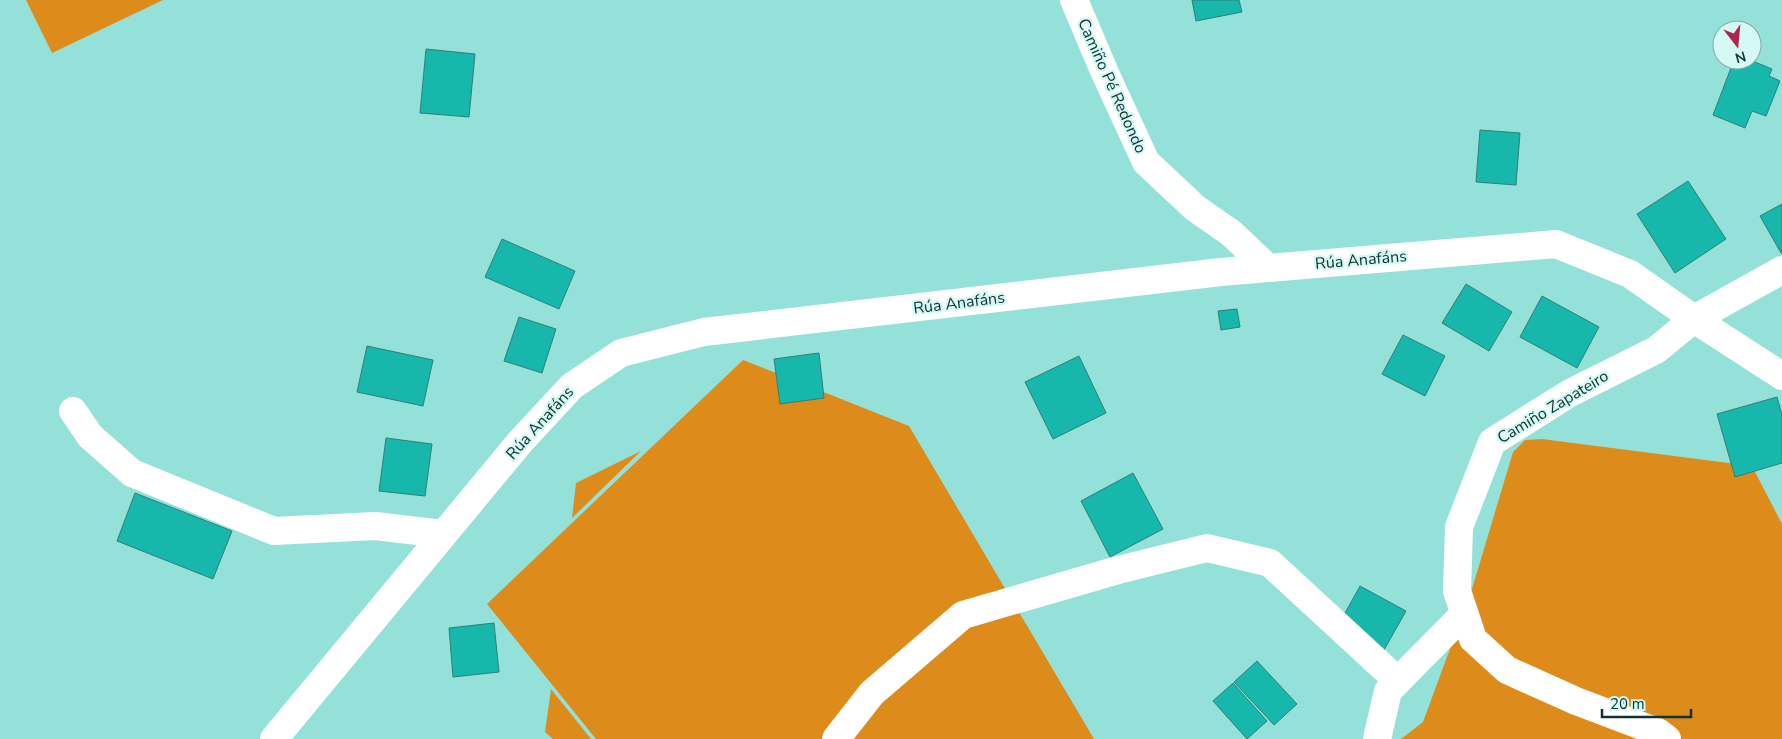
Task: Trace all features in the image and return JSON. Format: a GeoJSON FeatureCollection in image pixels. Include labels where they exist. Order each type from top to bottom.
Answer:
{"type":"FeatureCollection","features":[{"type":"Feature","properties":{"kind":"street","name":"Camiño Pé Redondo"},"geometry":{"type":"LineString","coordinates":[[1074,0],[1146,162],[1195,208],[1231,234],[1268,268]]}},
{"type":"Feature","properties":{"kind":"street","name":"Rúa Anafáns"},"geometry":{"type":"LineString","coordinates":[[274,739],[520,442],[572,386],[621,353],[704,332],[1268,268],[1556,244],[1630,274],[1694,319],[1782,376]]}},
{"type":"Feature","properties":{"kind":"street","name":"Camiño Zapateiro"},"geometry":{"type":"LineString","coordinates":[[1667,739],[1658,732],[1576,701],[1507,670],[1473,639],[1457,592],[1459,527],[1492,442],[1570,393],[1656,350],[1694,319],[1782,270]]}},
{"type":"Feature","properties":{"kind":"street"},"geometry":{"type":"LineString","coordinates":[[73,410],[90,436],[132,472],[274,531],[376,526],[443,534]]}},
{"type":"Feature","properties":{"kind":"street"},"geometry":{"type":"LineString","coordinates":[[836,739],[872,693],[963,615],[1109,573],[1207,548],[1270,563],[1398,681]]}},
{"type":"Feature","properties":{"kind":"street"},"geometry":{"type":"LineString","coordinates":[[1377,739],[1388,691],[1464,614]]}},
{"type":"Feature","properties":{"kind":"shaded area"},"geometry":{"type":"Polygon","coordinates":[[[26,0],[163,0],[52,53],[26,0]]]}},
{"type":"Feature","properties":{"kind":"shaded area"},"geometry":{"type":"Polygon","coordinates":[[[743,360],[909,426],[1094,739],[596,739],[487,604],[743,360]]]}},
{"type":"Feature","properties":{"kind":"shaded area"},"geometry":{"type":"Polygon","coordinates":[[[1542,439],[1752,466],[1782,524],[1782,739],[1401,739],[1423,722],[1472,589],[1513,452],[1525,440],[1542,439]]]}},
{"type":"Feature","properties":{"kind":"shaded area"},"geometry":{"type":"Polygon","coordinates":[[[641,451],[572,518],[576,483],[641,451]]]}},
{"type":"Feature","properties":{"kind":"shaded area"},"geometry":{"type":"Polygon","coordinates":[[[551,689],[591,739],[553,739],[545,732],[551,689]]]}},
{"type":"Feature","properties":{"kind":"building"},"geometry":{"type":"Polygon","coordinates":[[[1192,0],[1239,0],[1242,12],[1196,21],[1192,0]]]}},
{"type":"Feature","properties":{"kind":"building"},"geometry":{"type":"Polygon","coordinates":[[[426,49],[475,54],[469,117],[420,113],[426,49]]]}},
{"type":"Feature","properties":{"kind":"building"},"geometry":{"type":"Polygon","coordinates":[[[1762,65],[1772,69],[1769,76],[1780,81],[1766,116],[1752,111],[1745,128],[1713,115],[1730,70],[1762,70],[1762,65]]]}},
{"type":"Feature","properties":{"kind":"building"},"geometry":{"type":"Polygon","coordinates":[[[1480,130],[1520,133],[1516,185],[1476,182],[1480,130]]]}},
{"type":"Feature","properties":{"kind":"building"},"geometry":{"type":"Polygon","coordinates":[[[1688,181],[1726,239],[1675,273],[1637,214],[1688,181]]]}},
{"type":"Feature","properties":{"kind":"building"},"geometry":{"type":"Polygon","coordinates":[[[1782,204],[1782,253],[1781,253],[1760,216],[1782,204]]]}},
{"type":"Feature","properties":{"kind":"building"},"geometry":{"type":"Polygon","coordinates":[[[502,239],[575,271],[559,309],[485,277],[502,239]]]}},
{"type":"Feature","properties":{"kind":"building"},"geometry":{"type":"Polygon","coordinates":[[[1466,284],[1512,312],[1489,351],[1442,323],[1466,284]]]}},
{"type":"Feature","properties":{"kind":"building"},"geometry":{"type":"Polygon","coordinates":[[[1542,296],[1599,327],[1577,368],[1520,337],[1542,296]]]}},
{"type":"Feature","properties":{"kind":"building"},"geometry":{"type":"Polygon","coordinates":[[[1237,309],[1240,327],[1221,330],[1218,311],[1237,309]]]}},
{"type":"Feature","properties":{"kind":"building"},"geometry":{"type":"Polygon","coordinates":[[[519,317],[556,329],[542,373],[504,361],[519,317]]]}},
{"type":"Feature","properties":{"kind":"building"},"geometry":{"type":"Polygon","coordinates":[[[1403,335],[1445,356],[1425,396],[1382,374],[1403,335]]]}},
{"type":"Feature","properties":{"kind":"building"},"geometry":{"type":"Polygon","coordinates":[[[367,346],[433,360],[423,406],[357,392],[367,346]]]}},
{"type":"Feature","properties":{"kind":"building"},"geometry":{"type":"Polygon","coordinates":[[[819,353],[824,398],[780,404],[774,359],[819,353]]]}},
{"type":"Feature","properties":{"kind":"building"},"geometry":{"type":"Polygon","coordinates":[[[1079,356],[1106,413],[1053,439],[1025,382],[1079,356]]]}},
{"type":"Feature","properties":{"kind":"building"},"geometry":{"type":"Polygon","coordinates":[[[1777,397],[1782,415],[1782,463],[1735,477],[1717,414],[1777,397]]]}},
{"type":"Feature","properties":{"kind":"building"},"geometry":{"type":"Polygon","coordinates":[[[386,438],[432,444],[425,496],[379,491],[386,438]]]}},
{"type":"Feature","properties":{"kind":"building"},"geometry":{"type":"Polygon","coordinates":[[[1133,473],[1163,529],[1110,557],[1081,501],[1133,473]]]}},
{"type":"Feature","properties":{"kind":"building"},"geometry":{"type":"Polygon","coordinates":[[[135,493],[232,531],[213,579],[117,541],[135,493]]]}},
{"type":"Feature","properties":{"kind":"building"},"geometry":{"type":"Polygon","coordinates":[[[1360,586],[1406,611],[1384,650],[1339,624],[1360,586]]]}},
{"type":"Feature","properties":{"kind":"building"},"geometry":{"type":"Polygon","coordinates":[[[494,623],[499,672],[453,677],[449,628],[494,623]]]}},
{"type":"Feature","properties":{"kind":"building"},"geometry":{"type":"Polygon","coordinates":[[[1257,661],[1297,704],[1274,725],[1234,682],[1257,661]]]}},
{"type":"Feature","properties":{"kind":"building"},"geometry":{"type":"Polygon","coordinates":[[[1233,683],[1267,721],[1247,739],[1213,701],[1233,683]]]}}]}
